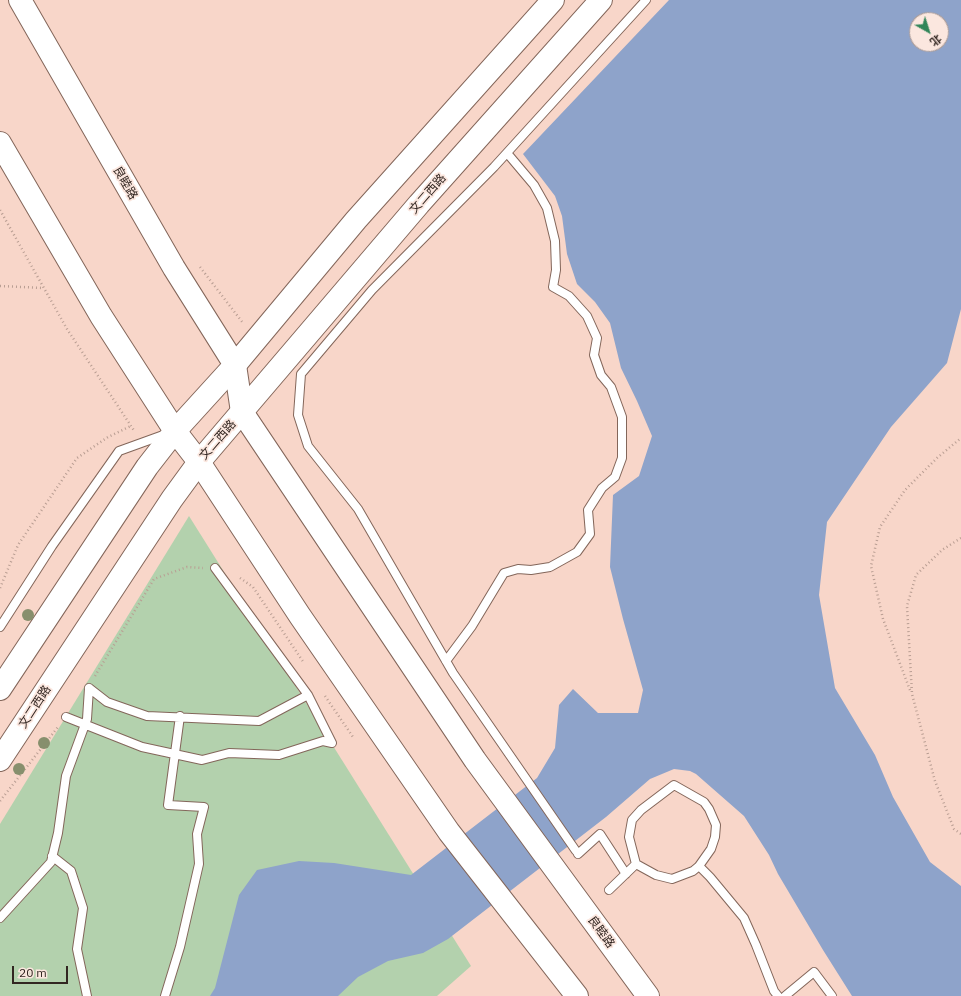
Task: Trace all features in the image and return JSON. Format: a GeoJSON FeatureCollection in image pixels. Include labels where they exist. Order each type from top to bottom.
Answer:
{"type":"FeatureCollection","features":[{"type":"Feature","properties":{"kind":"main road","name":"良睦路"},"geometry":{"type":"LineString","coordinates":[[20,0],[174,268],[235,365]]}},
{"type":"Feature","properties":{"kind":"main road"},"geometry":{"type":"LineString","coordinates":[[0,689],[147,467],[175,431],[235,365],[356,220],[552,0]]}},
{"type":"Feature","properties":{"kind":"main road","name":"文二西路"},"geometry":{"type":"LineString","coordinates":[[0,760],[172,499],[199,462],[419,204],[601,0]]}},
{"type":"Feature","properties":{"kind":"main road"},"geometry":{"type":"LineString","coordinates":[[0,143],[101,316],[175,431],[199,462],[300,616],[448,832],[577,996]]}},
{"type":"Feature","properties":{"kind":"main road"},"geometry":{"type":"LineString","coordinates":[[235,365],[242,412]]}},
{"type":"Feature","properties":{"kind":"main road","name":"良睦路"},"geometry":{"type":"LineString","coordinates":[[242,412],[475,760],[648,996]]}},
{"type":"Feature","properties":{"kind":"lane"},"geometry":{"type":"LineString","coordinates":[[626,874],[600,834],[577,852],[446,661],[358,509],[308,446],[298,415],[301,374],[372,290],[507,153],[646,0]]}},
{"type":"Feature","properties":{"kind":"lane"},"geometry":{"type":"LineString","coordinates":[[446,661],[472,626],[504,573],[518,569],[531,570],[550,567],[577,552],[590,534],[588,510],[602,488],[615,477],[622,458],[622,417],[611,386],[601,375],[594,355],[597,338],[587,316],[569,296],[553,287],[556,270],[555,241],[547,208],[534,185],[507,153]]}},
{"type":"Feature","properties":{"kind":"lane"},"geometry":{"type":"LineString","coordinates":[[0,627],[52,546],[119,451],[175,431]]}},
{"type":"Feature","properties":{"kind":"lane"},"geometry":{"type":"LineString","coordinates":[[66,717],[142,747],[202,760],[229,753],[279,755],[323,741],[332,743],[308,694],[215,568]]}},
{"type":"Feature","properties":{"kind":"lane"},"geometry":{"type":"LineString","coordinates":[[89,688],[107,702],[147,716],[180,716],[259,721],[308,694]]}},
{"type":"Feature","properties":{"kind":"lane"},"geometry":{"type":"LineString","coordinates":[[0,918],[50,862],[58,833],[66,776],[86,725],[89,688]]}},
{"type":"Feature","properties":{"kind":"lane"},"geometry":{"type":"LineString","coordinates":[[165,996],[180,947],[199,864],[197,834],[204,807],[168,806],[180,716]]}},
{"type":"Feature","properties":{"kind":"lane"},"geometry":{"type":"LineString","coordinates":[[674,784],[704,802],[716,825],[715,837],[711,849],[699,866],[693,871],[672,879],[656,875],[636,864],[630,837],[632,820],[641,810],[674,784]]}},
{"type":"Feature","properties":{"kind":"lane"},"geometry":{"type":"LineString","coordinates":[[52,856],[71,871],[83,908],[77,949],[86,996]]}},
{"type":"Feature","properties":{"kind":"lane"},"geometry":{"type":"LineString","coordinates":[[609,890],[636,864]]}},
{"type":"Feature","properties":{"kind":"lane"},"geometry":{"type":"LineString","coordinates":[[699,866],[744,918],[759,950],[774,991],[778,996]]}},
{"type":"Feature","properties":{"kind":"lane"},"geometry":{"type":"LineString","coordinates":[[785,996],[814,972],[832,996]]}},
{"type":"Feature","properties":{"kind":"path"},"geometry":{"type":"LineString","coordinates":[[0,210],[68,329],[142,443]]}},
{"type":"Feature","properties":{"kind":"path"},"geometry":{"type":"LineString","coordinates":[[199,267],[256,340]]}},
{"type":"Feature","properties":{"kind":"path"},"geometry":{"type":"LineString","coordinates":[[0,286],[44,288]]}},
{"type":"Feature","properties":{"kind":"path"},"geometry":{"type":"LineString","coordinates":[[0,588],[18,545],[77,458],[108,437],[131,426]]}},
{"type":"Feature","properties":{"kind":"path"},"geometry":{"type":"LineString","coordinates":[[961,438],[937,458],[905,490],[880,527],[871,566],[883,619],[912,694],[935,781],[954,829],[961,834]]}},
{"type":"Feature","properties":{"kind":"path"},"geometry":{"type":"LineString","coordinates":[[912,694],[907,606],[916,575],[942,550],[961,538]]}},
{"type":"Feature","properties":{"kind":"path"},"geometry":{"type":"LineString","coordinates":[[89,688],[154,579],[187,567],[215,568],[236,576],[253,587],[305,665]]}},
{"type":"Feature","properties":{"kind":"path"},"geometry":{"type":"LineString","coordinates":[[322,691],[352,737]]}},
{"type":"Feature","properties":{"kind":"path"},"geometry":{"type":"LineString","coordinates":[[0,801],[66,717]]}},
{"type":"Feature","properties":{"kind":"green space"},"geometry":{"type":"Polygon","coordinates":[[[189,516],[471,966],[437,996],[0,996],[0,824],[189,516]]]}},
{"type":"Feature","properties":{"kind":"water"},"geometry":{"type":"Polygon","coordinates":[[[669,0],[961,0],[961,309],[947,363],[891,427],[827,522],[819,595],[835,688],[875,755],[893,797],[930,862],[961,886],[961,996],[852,996],[778,874],[769,855],[744,816],[696,774],[690,771],[674,769],[650,779],[606,817],[448,939],[423,953],[388,961],[358,977],[338,996],[210,996],[215,988],[239,895],[257,870],[299,861],[334,863],[411,875],[537,778],[555,748],[559,705],[573,689],[598,713],[638,713],[643,690],[610,567],[613,495],[639,476],[652,436],[621,368],[610,323],[595,302],[577,284],[567,254],[562,216],[555,196],[523,154],[669,0]]]}}]}
